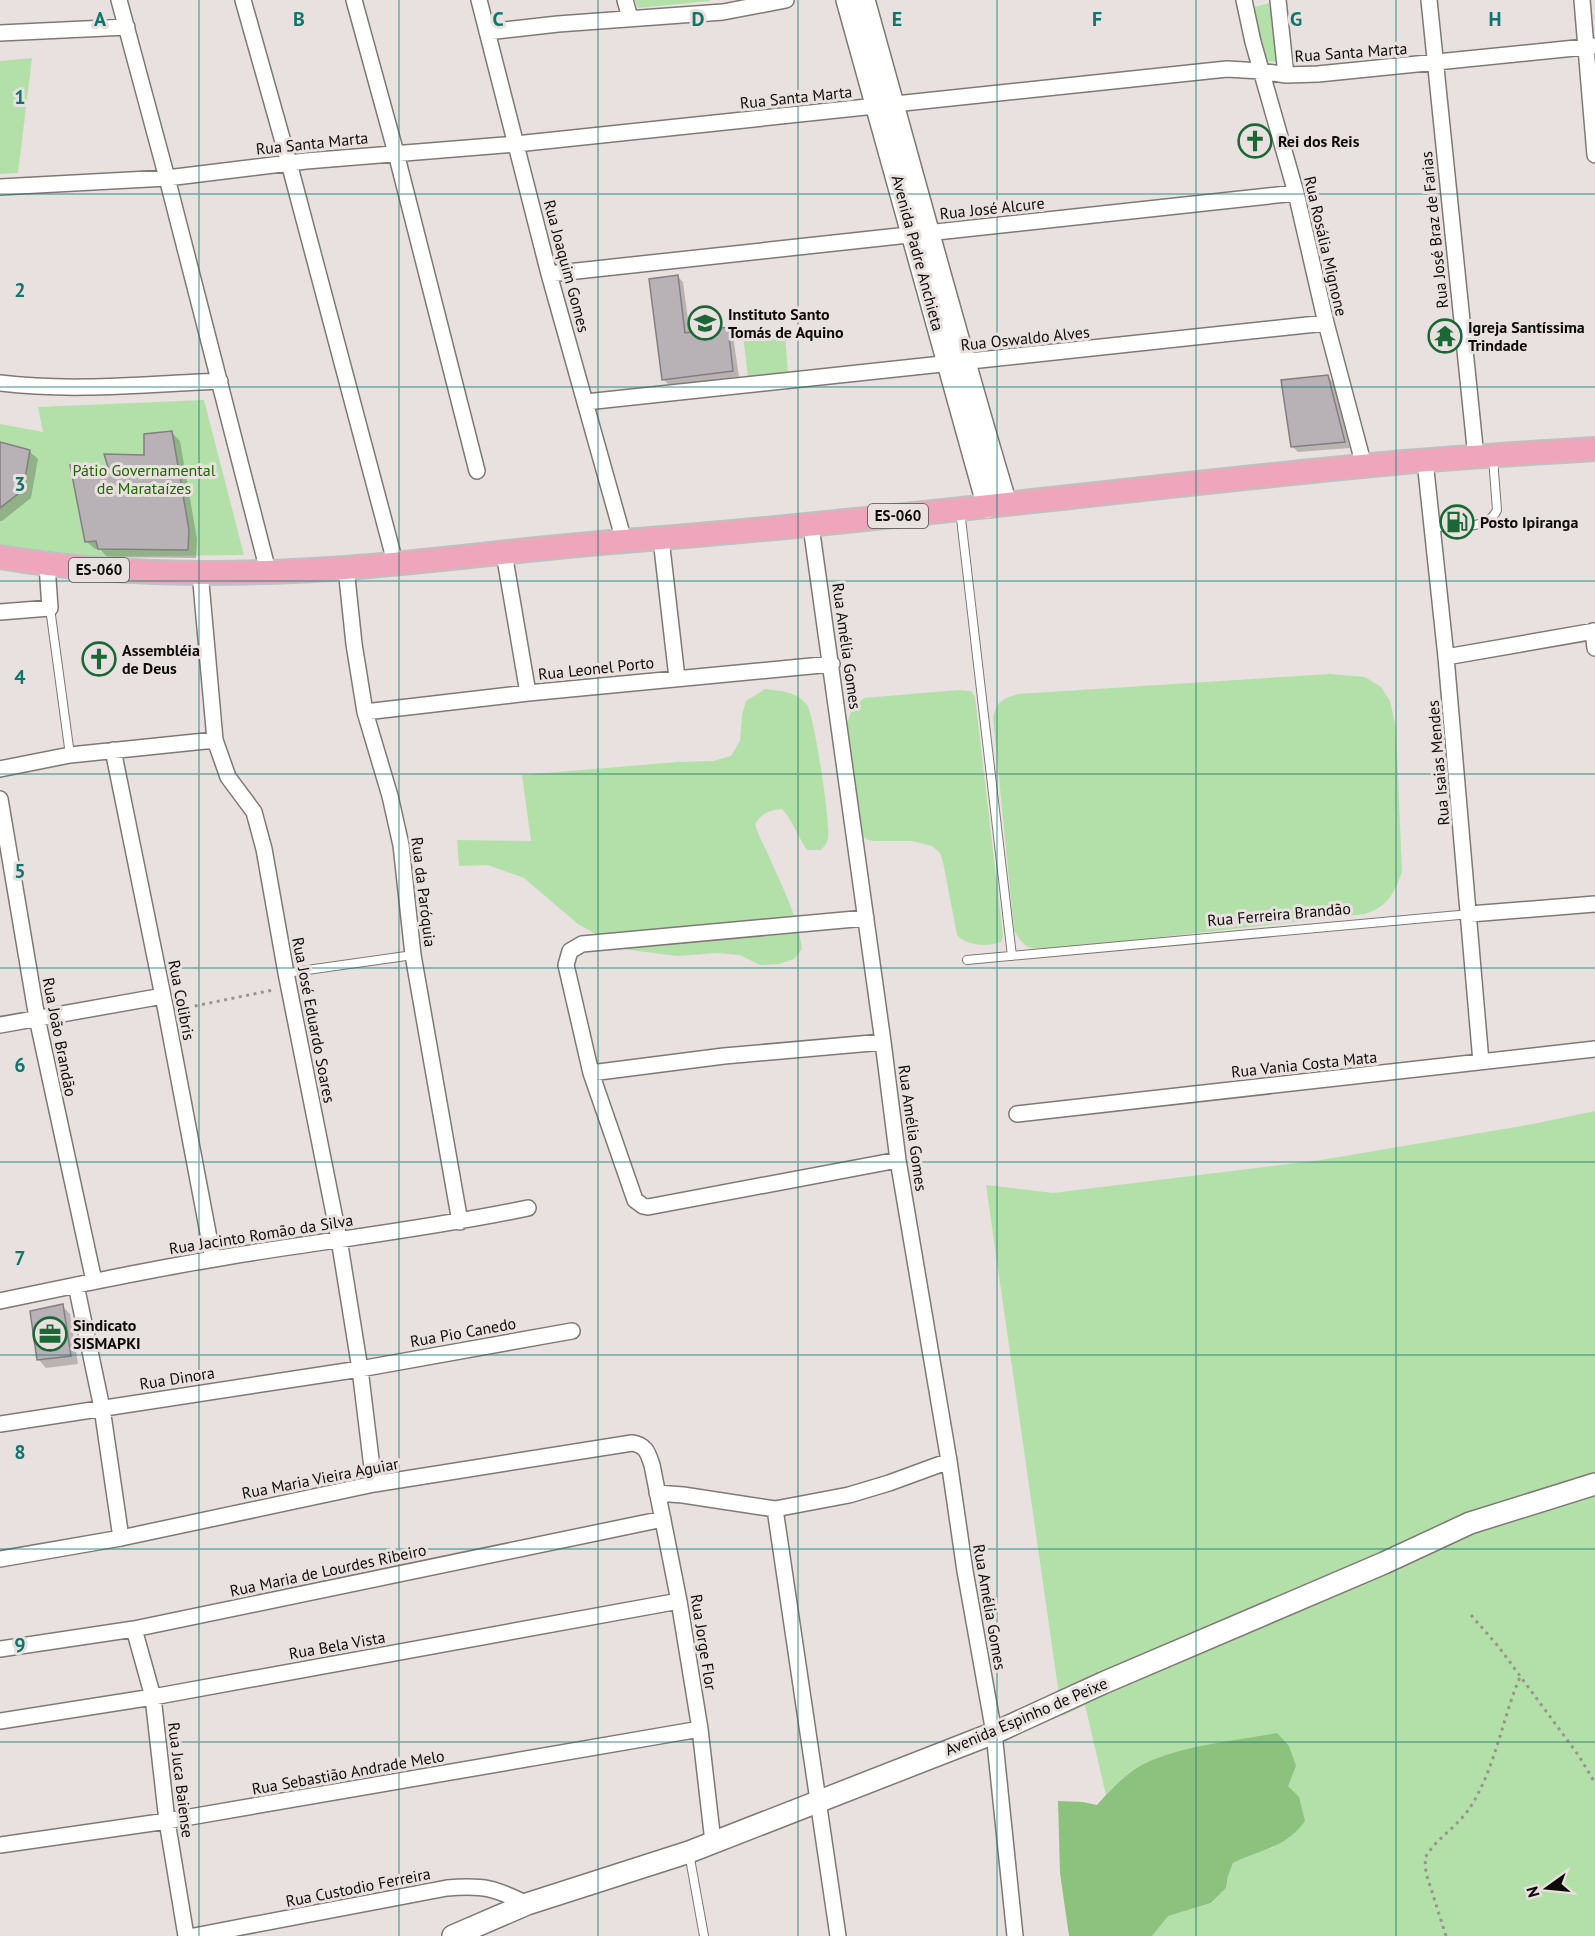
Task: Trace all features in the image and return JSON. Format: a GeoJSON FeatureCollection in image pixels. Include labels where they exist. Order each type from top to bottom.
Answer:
{"type":"FeatureCollection","features":[{"type":"Feature","properties":{"kind":"main road","name":"ES-060"},"geometry":{"type":"LineString","coordinates":[[0,557],[47,565],[108,571],[200,572],[346,568],[624,541],[811,526],[1364,466],[1595,449]]}},
{"type":"Feature","properties":{"kind":"street"},"geometry":{"type":"LineString","coordinates":[[119,0],[268,571]]}},
{"type":"Feature","properties":{"kind":"street"},"geometry":{"type":"LineString","coordinates":[[243,0],[289,163],[394,562]]}},
{"type":"Feature","properties":{"kind":"street"},"geometry":{"type":"LineString","coordinates":[[354,0],[396,153],[477,471]]}},
{"type":"Feature","properties":{"kind":"street","name":"Rua Joaquim Gomes"},"geometry":{"type":"LineString","coordinates":[[479,0],[549,274],[624,541]]}},
{"type":"Feature","properties":{"kind":"street"},"geometry":{"type":"LineString","coordinates":[[625,0],[630,18]]}},
{"type":"Feature","properties":{"kind":"street"},"geometry":{"type":"LineString","coordinates":[[488,32],[786,0]]}},
{"type":"Feature","properties":{"kind":"street","name":"Avenida Padre Anchieta"},"geometry":{"type":"LineString","coordinates":[[847,0],[886,106]]}},
{"type":"Feature","properties":{"kind":"street","name":"Avenida Padre Anchieta"},"geometry":{"type":"LineString","coordinates":[[864,0],[886,106],[997,505]]}},
{"type":"Feature","properties":{"kind":"street","name":"Rua Rosália Mignone"},"geometry":{"type":"LineString","coordinates":[[1244,0],[1253,42],[1296,193],[1326,323],[1364,466]]}},
{"type":"Feature","properties":{"kind":"street"},"geometry":{"type":"LineString","coordinates":[[1278,0],[1286,75]]}},
{"type":"Feature","properties":{"kind":"street","name":"Rua José Braz de Farias"},"geometry":{"type":"LineString","coordinates":[[1429,0],[1484,456]]}},
{"type":"Feature","properties":{"kind":"street"},"geometry":{"type":"LineString","coordinates":[[1582,0],[1590,47],[1595,155]]}},
{"type":"Feature","properties":{"kind":"street"},"geometry":{"type":"LineString","coordinates":[[0,33],[127,27]]}},
{"type":"Feature","properties":{"kind":"street","name":"Rua Santa Marta"},"geometry":{"type":"LineString","coordinates":[[0,187],[167,178],[289,163],[516,144],[1227,69],[1286,75],[1318,74],[1590,47]]}},
{"type":"Feature","properties":{"kind":"street","name":"Rua José Alcure"},"geometry":{"type":"LineString","coordinates":[[549,274],[1296,193]]}},
{"type":"Feature","properties":{"kind":"street","name":"Rua Oswaldo Alves"},"geometry":{"type":"LineString","coordinates":[[586,402],[1326,323]]}},
{"type":"Feature","properties":{"kind":"street"},"geometry":{"type":"LineString","coordinates":[[0,383],[80,386],[220,381]]}},
{"type":"Feature","properties":{"kind":"street","name":"Rua Isaias Mendes"},"geometry":{"type":"LineString","coordinates":[[1425,461],[1470,914],[1481,1062]]}},
{"type":"Feature","properties":{"kind":"street","name":"Rua Amélia Gomes"},"geometry":{"type":"LineString","coordinates":[[811,526],[832,664],[898,1160],[949,1461],[965,1571],[994,1733],[1015,1936]]}},
{"type":"Feature","properties":{"kind":"street"},"geometry":{"type":"LineString","coordinates":[[661,539],[677,678]]}},
{"type":"Feature","properties":{"kind":"street"},"geometry":{"type":"LineString","coordinates":[[504,553],[528,693]]}},
{"type":"Feature","properties":{"kind":"street"},"geometry":{"type":"LineString","coordinates":[[0,612],[50,608],[47,565]]}},
{"type":"Feature","properties":{"kind":"street","name":"Rua da Paróquia"},"geometry":{"type":"LineString","coordinates":[[346,568],[354,644],[365,712],[396,820],[406,880],[413,955],[460,1222]]}},
{"type":"Feature","properties":{"kind":"street","name":"Rua José Eduardo Soares"},"geometry":{"type":"LineString","coordinates":[[200,572],[215,740],[228,777],[254,812],[260,829],[287,980],[339,1239],[360,1369],[374,1484]]}},
{"type":"Feature","properties":{"kind":"street"},"geometry":{"type":"LineString","coordinates":[[1446,657],[1594,631],[1595,648]]}},
{"type":"Feature","properties":{"kind":"street","name":"Rua Leonel Porto"},"geometry":{"type":"LineString","coordinates":[[365,712],[528,693],[832,664]]}},
{"type":"Feature","properties":{"kind":"street"},"geometry":{"type":"LineString","coordinates":[[0,769],[70,755],[215,740]]}},
{"type":"Feature","properties":{"kind":"street","name":"Rua Colibris"},"geometry":{"type":"LineString","coordinates":[[113,750],[213,1259]]}},
{"type":"Feature","properties":{"kind":"street","name":"Rua João Brandão"},"geometry":{"type":"LineString","coordinates":[[0,799],[37,1018],[94,1281]]}},
{"type":"Feature","properties":{"kind":"street","name":"Rua Ferreira Brandão"},"geometry":{"type":"LineString","coordinates":[[1470,914],[1595,904]]}},
{"type":"Feature","properties":{"kind":"street"},"geometry":{"type":"LineString","coordinates":[[866,918],[582,944],[570,951],[566,965],[591,1073],[635,1200],[643,1206],[648,1207],[898,1160]]}},
{"type":"Feature","properties":{"kind":"street"},"geometry":{"type":"LineString","coordinates":[[0,1025],[163,996]]}},
{"type":"Feature","properties":{"kind":"street"},"geometry":{"type":"LineString","coordinates":[[591,1073],[724,1056],[883,1042]]}},
{"type":"Feature","properties":{"kind":"street","name":"Rua Vania Costa Mata"},"geometry":{"type":"LineString","coordinates":[[1017,1114],[1595,1049]]}},
{"type":"Feature","properties":{"kind":"street","name":"Rua Jacinto Romão da Silva"},"geometry":{"type":"LineString","coordinates":[[0,1300],[213,1259],[460,1222],[528,1209]]}},
{"type":"Feature","properties":{"kind":"street"},"geometry":{"type":"LineString","coordinates":[[76,1285],[102,1408],[122,1538]]}},
{"type":"Feature","properties":{"kind":"street","name":"Rua Pio Canedo"},"geometry":{"type":"LineString","coordinates":[[360,1369],[572,1331]]}},
{"type":"Feature","properties":{"kind":"street","name":"Rua Dinora"},"geometry":{"type":"LineString","coordinates":[[0,1424],[360,1369]]}},
{"type":"Feature","properties":{"kind":"street","name":"Rua Maria Vieira Aguiar"},"geometry":{"type":"LineString","coordinates":[[0,1559],[122,1538],[374,1484],[632,1443],[647,1450]]}},
{"type":"Feature","properties":{"kind":"street","name":"Rua Jorge Flor"},"geometry":{"type":"LineString","coordinates":[[647,1450],[680,1601],[700,1729],[712,1842]]}},
{"type":"Feature","properties":{"kind":"street"},"geometry":{"type":"LineString","coordinates":[[657,1493],[775,1509],[849,1495],[949,1461]]}},
{"type":"Feature","properties":{"kind":"street","name":"Avenida Espinho de Peixe"},"geometry":{"type":"LineString","coordinates":[[453,1936],[527,1904],[689,1852],[994,1733],[1103,1683],[1384,1563],[1470,1523],[1595,1484]]}},
{"type":"Feature","properties":{"kind":"street"},"geometry":{"type":"LineString","coordinates":[[775,1509],[838,1936]]}},
{"type":"Feature","properties":{"kind":"street","name":"Rua Maria de Lourdes Ribeiro"},"geometry":{"type":"LineString","coordinates":[[0,1649],[134,1629],[663,1519]]}},
{"type":"Feature","properties":{"kind":"street","name":"Rua Bela Vista"},"geometry":{"type":"LineString","coordinates":[[0,1721],[153,1697],[680,1601]]}},
{"type":"Feature","properties":{"kind":"street","name":"Rua Juca Baiense"},"geometry":{"type":"LineString","coordinates":[[134,1629],[153,1697],[167,1821],[186,1936]]}},
{"type":"Feature","properties":{"kind":"street","name":"Rua Sebastião Andrade Melo"},"geometry":{"type":"LineString","coordinates":[[0,1845],[167,1821],[700,1729]]}},
{"type":"Feature","properties":{"kind":"street","name":"Rua Custodio Ferreira"},"geometry":{"type":"LineString","coordinates":[[194,1936],[447,1888],[485,1887],[498,1890],[527,1904]]}},
{"type":"Feature","properties":{"kind":"lane"},"geometry":{"type":"LineString","coordinates":[[1433,527],[1480,524],[1495,514],[1497,510],[1484,456]]}},
{"type":"Feature","properties":{"kind":"lane"},"geometry":{"type":"LineString","coordinates":[[960,509],[1012,956]]}},
{"type":"Feature","properties":{"kind":"lane"},"geometry":{"type":"LineString","coordinates":[[50,608],[70,755]]}},
{"type":"Feature","properties":{"kind":"lane","name":"Rua Ferreira Brandão"},"geometry":{"type":"LineString","coordinates":[[967,960],[1470,914]]}},
{"type":"Feature","properties":{"kind":"lane"},"geometry":{"type":"LineString","coordinates":[[287,980],[413,955]]}},
{"type":"Feature","properties":{"kind":"lane"},"geometry":{"type":"LineString","coordinates":[[689,1852],[704,1936]]}},
{"type":"Feature","properties":{"kind":"path"},"geometry":{"type":"LineString","coordinates":[[166,1011],[287,980]]}},
{"type":"Feature","properties":{"kind":"path"},"geometry":{"type":"LineString","coordinates":[[1471,1615],[1498,1646],[1579,1756],[1595,1783]]}},
{"type":"Feature","properties":{"kind":"path"},"geometry":{"type":"LineString","coordinates":[[1446,1936],[1426,1873],[1425,1858],[1470,1809],[1484,1785],[1520,1677]]}},
{"type":"Feature","properties":{"kind":"green space"},"geometry":{"type":"Polygon","coordinates":[[[635,0],[709,0],[710,1],[638,8],[635,0]]]}},
{"type":"Feature","properties":{"kind":"green space"},"geometry":{"type":"Polygon","coordinates":[[[1269,3],[1273,17],[1278,62],[1264,61],[1252,8],[1269,3]]]}},
{"type":"Feature","properties":{"kind":"green space"},"geometry":{"type":"Polygon","coordinates":[[[32,58],[18,173],[0,174],[0,61],[32,58]]]}},
{"type":"Feature","properties":{"kind":"green space"},"geometry":{"type":"Polygon","coordinates":[[[785,332],[788,375],[748,378],[743,335],[785,332]]]}},
{"type":"Feature","properties":{"kind":"green space","name":"Pátio Governamental de Marataízes"},"geometry":{"type":"Polygon","coordinates":[[[204,400],[244,555],[82,557],[0,550],[0,424],[43,432],[38,407],[204,400]]]}},
{"type":"Feature","properties":{"kind":"green space"},"geometry":{"type":"Polygon","coordinates":[[[1330,674],[1365,677],[1381,687],[1390,701],[1396,728],[1402,872],[1393,893],[1379,908],[1365,914],[1055,949],[1030,948],[1022,942],[1014,930],[993,717],[1001,701],[1018,694],[1330,674]]]}},
{"type":"Feature","properties":{"kind":"green space"},"geometry":{"type":"Polygon","coordinates":[[[765,689],[793,694],[807,705],[818,748],[825,793],[828,839],[821,850],[807,850],[782,809],[767,813],[755,824],[794,914],[802,949],[794,959],[779,964],[760,965],[740,955],[717,953],[677,956],[622,949],[578,924],[524,878],[488,865],[459,866],[457,840],[531,841],[522,775],[713,761],[731,756],[740,741],[742,715],[746,701],[765,689]]]}},
{"type":"Feature","properties":{"kind":"green space"},"geometry":{"type":"Polygon","coordinates":[[[971,691],[975,697],[1003,936],[1001,942],[990,945],[972,943],[957,935],[943,862],[940,853],[932,846],[912,841],[873,841],[866,839],[861,833],[847,724],[853,710],[864,698],[971,691]]]}},
{"type":"Feature","properties":{"kind":"green space"},"geometry":{"type":"Polygon","coordinates":[[[1595,1111],[1595,1936],[1152,1936],[1167,1916],[1212,1903],[1226,1888],[1233,1863],[1251,1854],[1275,1847],[1113,1787],[1106,1795],[1085,1705],[1062,1716],[986,1185],[1053,1193],[1321,1160],[1528,1125],[1595,1111]]]}},
{"type":"Feature","properties":{"kind":"green space"},"geometry":{"type":"Polygon","coordinates":[[[1277,1733],[1289,1746],[1296,1766],[1288,1786],[1299,1797],[1305,1821],[1298,1830],[1272,1847],[1233,1863],[1226,1888],[1211,1903],[1168,1916],[1152,1936],[1069,1936],[1060,1873],[1058,1801],[1097,1805],[1128,1774],[1165,1755],[1277,1733]]]}},
{"type":"Feature","properties":{"kind":"building"},"geometry":{"type":"Polygon","coordinates":[[[678,275],[685,333],[728,327],[733,371],[662,380],[649,279],[678,275]]]}},
{"type":"Feature","properties":{"kind":"building"},"geometry":{"type":"Polygon","coordinates":[[[1328,375],[1345,442],[1291,447],[1281,380],[1328,375]]]}},
{"type":"Feature","properties":{"kind":"building"},"geometry":{"type":"Polygon","coordinates":[[[172,431],[189,530],[188,550],[98,549],[96,541],[85,542],[70,465],[80,465],[83,471],[108,467],[104,454],[144,455],[144,434],[172,431]]]}},
{"type":"Feature","properties":{"kind":"building"},"geometry":{"type":"Polygon","coordinates":[[[0,442],[30,450],[23,490],[0,508],[0,442]]]}},
{"type":"Feature","properties":{"kind":"building","name":"Sindicato SISMAPKI"},"geometry":{"type":"Polygon","coordinates":[[[63,1304],[71,1356],[37,1360],[30,1311],[63,1304]]]}},
{"type":"Feature","properties":{"kind":"place","name":"Rei dos Reis"},"geometry":{"type":"Point","coordinates":[1255,141]}},
{"type":"Feature","properties":{"kind":"place","name":"Instituto Santo Tomás de Aquino"},"geometry":{"type":"Point","coordinates":[705,323]}},
{"type":"Feature","properties":{"kind":"place","name":"Igreja Santíssima Trindade"},"geometry":{"type":"Point","coordinates":[1445,336]}},
{"type":"Feature","properties":{"kind":"place","name":"Posto Ipiranga"},"geometry":{"type":"Point","coordinates":[1457,522]}},
{"type":"Feature","properties":{"kind":"place","name":"Assembléia de Deus"},"geometry":{"type":"Point","coordinates":[99,659]}},
{"type":"Feature","properties":{"kind":"place","name":"Sindicato SISMAPKI"},"geometry":{"type":"Point","coordinates":[50,1334]}}]}
